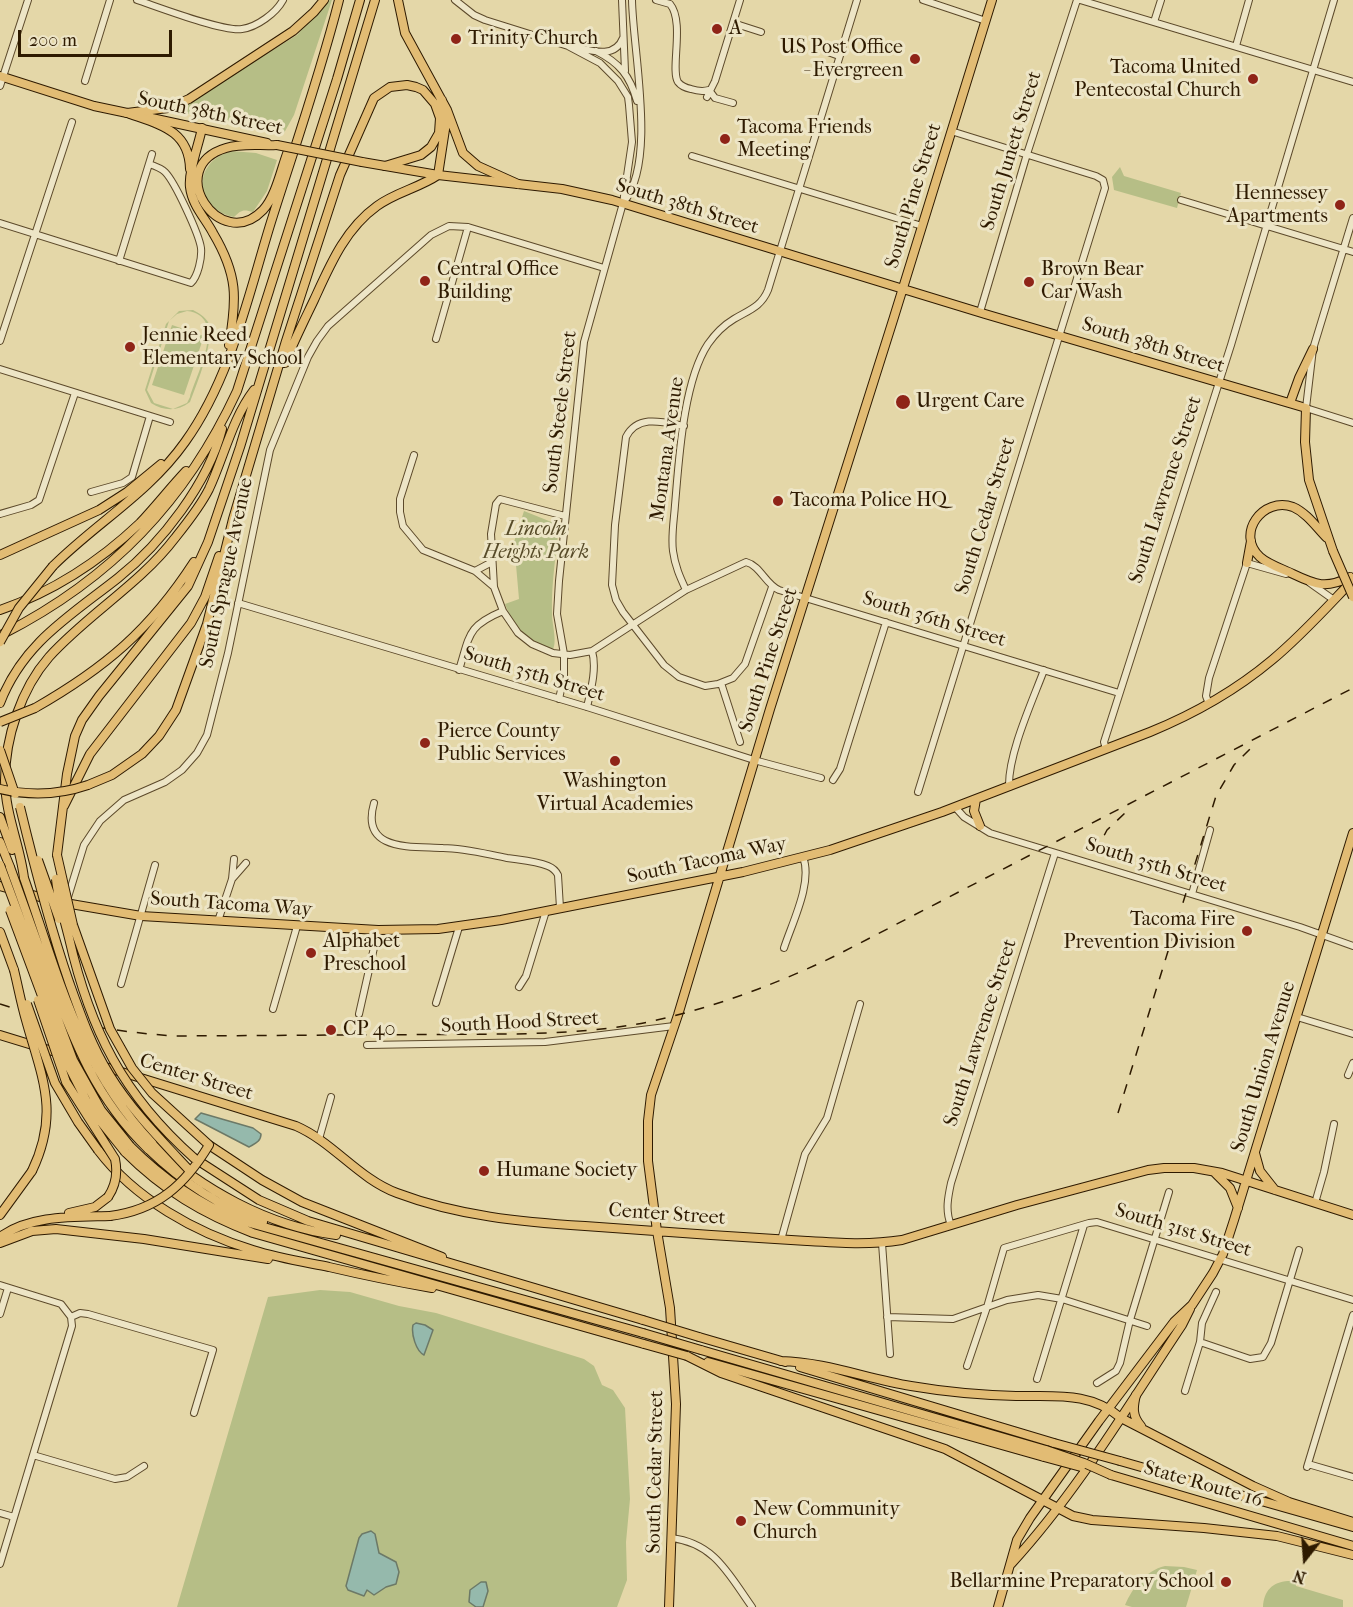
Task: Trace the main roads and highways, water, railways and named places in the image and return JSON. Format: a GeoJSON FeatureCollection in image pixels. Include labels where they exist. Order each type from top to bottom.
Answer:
{"type":"FeatureCollection","features":[{"type":"Feature","properties":{"kind":"highway"},"geometry":{"type":"LineString","coordinates":[[127,113],[161,110],[189,99],[293,31],[315,12],[324,0]]}},
{"type":"Feature","properties":{"kind":"highway"},"geometry":{"type":"LineString","coordinates":[[0,642],[19,608],[52,566],[144,489],[184,444],[212,398],[226,363],[339,0]]}},
{"type":"Feature","properties":{"kind":"highway"},"geometry":{"type":"LineString","coordinates":[[0,635],[48,610],[137,540],[172,499],[224,419],[237,391],[360,0]]}},
{"type":"Feature","properties":{"kind":"highway"},"geometry":{"type":"LineString","coordinates":[[75,966],[59,898],[56,871],[70,756],[82,720],[188,586],[208,542],[228,484],[375,0]]}},
{"type":"Feature","properties":{"kind":"highway"},"geometry":{"type":"LineString","coordinates":[[398,0],[402,23],[409,41],[442,100],[466,157],[478,166],[518,184]]}},
{"type":"Feature","properties":{"kind":"highway"},"geometry":{"type":"LineString","coordinates":[[277,145],[235,146],[213,154],[202,167],[198,178],[199,194],[204,206],[217,217],[232,222],[247,220],[263,210],[270,199],[316,78]]}},
{"type":"Feature","properties":{"kind":"highway"},"geometry":{"type":"LineString","coordinates":[[0,789],[49,793],[88,785],[112,775],[133,762],[159,736],[171,717],[180,700],[207,624],[233,519],[329,204],[366,111],[374,98],[384,90],[399,85],[423,90],[435,104],[440,118],[439,133],[431,147],[421,155],[385,166]]}},
{"type":"Feature","properties":{"kind":"highway"},"geometry":{"type":"LineString","coordinates":[[261,425],[286,360],[344,240],[362,218],[379,204],[404,191],[424,185],[438,175],[446,123],[442,100]]}},
{"type":"Feature","properties":{"kind":"highway"},"geometry":{"type":"LineString","coordinates":[[127,113],[162,126],[186,145],[194,200],[222,248],[234,283],[234,315],[226,363]]}},
{"type":"Feature","properties":{"kind":"highway"},"geometry":{"type":"LineString","coordinates":[[190,183],[202,128]]}},
{"type":"Feature","properties":{"kind":"highway"},"geometry":{"type":"LineString","coordinates":[[24,878],[7,808],[4,779],[10,736],[28,689],[48,659],[155,561],[188,522],[209,489],[244,404],[257,385]]}},
{"type":"Feature","properties":{"kind":"highway"},"geometry":{"type":"LineString","coordinates":[[0,703],[20,665],[42,638],[128,570],[169,525],[204,473],[219,441],[224,419]]}},
{"type":"Feature","properties":{"kind":"highway"},"geometry":{"type":"LineString","coordinates":[[0,555],[99,510],[138,483],[184,444]]}},
{"type":"Feature","properties":{"kind":"highway"},"geometry":{"type":"LineString","coordinates":[[0,610],[46,590],[92,563],[157,505],[204,451]]}},
{"type":"Feature","properties":{"kind":"highway"},"geometry":{"type":"LineString","coordinates":[[63,806],[90,754],[191,623],[205,597],[233,519]]}},
{"type":"Feature","properties":{"kind":"highway"},"geometry":{"type":"LineString","coordinates":[[0,722],[35,708],[84,678],[129,642],[177,587],[208,542]]}},
{"type":"Feature","properties":{"kind":"highway"},"geometry":{"type":"LineString","coordinates":[[0,750],[94,1020],[122,1077],[157,1122],[194,1158],[232,1184],[274,1208],[360,1238],[781,1361],[801,1362],[911,1386],[987,1394],[1066,1396],[1092,1401],[1109,1408],[1121,1418],[1242,1481],[1289,1502],[1353,1522]]}},
{"type":"Feature","properties":{"kind":"highway"},"geometry":{"type":"LineString","coordinates":[[20,807],[62,961],[94,1046],[125,1098],[152,1132],[190,1171]]}},
{"type":"Feature","properties":{"kind":"highway"},"geometry":{"type":"LineString","coordinates":[[0,817],[84,1044],[101,1077],[150,1146],[192,1186],[224,1205],[274,1226],[353,1251]]}},
{"type":"Feature","properties":{"kind":"highway"},"geometry":{"type":"LineString","coordinates":[[0,842],[70,1032],[86,1067],[111,1107],[130,1131],[216,1192],[238,1203],[270,1217],[321,1233],[360,1238]]}},
{"type":"Feature","properties":{"kind":"highway"},"geometry":{"type":"LineString","coordinates":[[57,855],[73,925],[110,1029],[132,1068],[152,1093],[209,1145],[284,1192],[342,1219],[432,1252],[456,1265]]}},
{"type":"Feature","properties":{"kind":"highway"},"geometry":{"type":"LineString","coordinates":[[0,864],[73,1060],[101,1110],[128,1149],[174,1185],[220,1212],[264,1228],[644,1333],[1045,1454]]}},
{"type":"Feature","properties":{"kind":"highway"},"geometry":{"type":"LineString","coordinates":[[0,881],[72,1072],[101,1122],[157,1181],[188,1203],[218,1220],[253,1233],[687,1356],[722,1373],[945,1449],[1073,1516],[1092,1520],[1277,1536],[1353,1555]]}},
{"type":"Feature","properties":{"kind":"highway"},"geometry":{"type":"LineString","coordinates":[[0,932],[55,1083],[98,1150],[133,1186],[174,1215],[203,1231],[254,1251],[360,1274]]}},
{"type":"Feature","properties":{"kind":"highway"},"geometry":{"type":"LineString","coordinates":[[12,1230],[21,1222],[35,1217],[90,1209],[99,1205],[108,1197],[115,1184],[115,1159],[84,1112],[60,1068],[30,975],[29,962]]}},
{"type":"Feature","properties":{"kind":"highway"},"geometry":{"type":"LineString","coordinates":[[0,1215],[32,1171],[46,1131],[46,1095],[14,970]]}},
{"type":"Feature","properties":{"kind":"highway"},"geometry":{"type":"LineString","coordinates":[[0,1237],[35,1221],[110,1216],[132,1212],[153,1204],[166,1196],[190,1171],[209,1145]]}},
{"type":"Feature","properties":{"kind":"highway"},"geometry":{"type":"LineString","coordinates":[[0,1243],[32,1231],[56,1229],[144,1239],[456,1291]]}},
{"type":"Feature","properties":{"kind":"highway","name":"State Route 16"},"geometry":{"type":"LineString","coordinates":[[781,1361],[1054,1443],[1353,1527]]}},
{"type":"Feature","properties":{"kind":"highway"},"geometry":{"type":"LineString","coordinates":[[703,1363],[1045,1454]]}},
{"type":"Feature","properties":{"kind":"highway"},"geometry":{"type":"LineString","coordinates":[[1136,1395],[1133,1413],[1145,1430]]}},
{"type":"Feature","properties":{"kind":"highway","name":"State Route 16"},"geometry":{"type":"LineString","coordinates":[[1045,1454],[1353,1546]]}},
{"type":"Feature","properties":{"kind":"main road","name":"South Pine Street"},"geometry":{"type":"LineString","coordinates":[[673,1339],[649,1172],[648,1121],[651,1095],[992,0]]}},
{"type":"Feature","properties":{"kind":"main road","name":"South 38th Street"},"geometry":{"type":"LineString","coordinates":[[2,76],[94,106],[277,145],[438,175],[562,189],[623,203],[1306,408],[1305,442],[1309,480],[1330,542]]}},
{"type":"Feature","properties":{"kind":"main road"},"geometry":{"type":"LineString","coordinates":[[1290,403],[1299,378],[1314,349]]}},
{"type":"Feature","properties":{"kind":"main road"},"geometry":{"type":"LineString","coordinates":[[1247,563],[1252,527],[1259,514],[1279,505],[1290,506],[1299,511],[1330,542],[1353,597]]}},
{"type":"Feature","properties":{"kind":"main road"},"geometry":{"type":"LineString","coordinates":[[1251,540],[1260,557],[1305,580],[1335,585],[1353,578]]}},
{"type":"Feature","properties":{"kind":"main road","name":"South Tacoma Way"},"geometry":{"type":"LineString","coordinates":[[0,886],[66,903],[141,916],[378,930],[459,927],[719,876],[803,857],[861,840],[1009,787],[1161,728],[1209,704],[1273,660],[1353,578]]}},
{"type":"Feature","properties":{"kind":"main road"},"geometry":{"type":"LineString","coordinates":[[976,799],[974,810],[980,826]]}},
{"type":"Feature","properties":{"kind":"main road","name":"South Union Avenue"},"geometry":{"type":"LineString","coordinates":[[1011,1564],[1056,1508],[1121,1418],[1182,1325],[1220,1260],[1353,833]]}},
{"type":"Feature","properties":{"kind":"main road","name":"Center Street"},"geometry":{"type":"LineString","coordinates":[[0,1035],[296,1126],[319,1139],[375,1181],[394,1192],[421,1202],[470,1214],[518,1221],[781,1240],[882,1243],[1148,1170],[1177,1168],[1212,1171],[1353,1215]]}},
{"type":"Feature","properties":{"kind":"main road"},"geometry":{"type":"LineString","coordinates":[[1255,1152],[1260,1171],[1276,1190]]}},
{"type":"Feature","properties":{"kind":"main road"},"geometry":{"type":"LineString","coordinates":[[1212,1171],[1230,1188],[1238,1208]]}},
{"type":"Feature","properties":{"kind":"main road","name":"South Union Avenue"},"geometry":{"type":"LineString","coordinates":[[998,1607],[1017,1540],[1042,1500],[1174,1322],[1192,1305]]}},
{"type":"Feature","properties":{"kind":"main road","name":"South Cedar Street"},"geometry":{"type":"LineString","coordinates":[[669,1607],[676,1423],[673,1339]]}},
{"type":"Feature","properties":{"kind":"water"},"geometry":{"type":"Polygon","coordinates":[[[201,1113],[253,1128],[261,1134],[260,1139],[249,1147],[195,1119],[201,1113]]]}},
{"type":"Feature","properties":{"kind":"water"},"geometry":{"type":"Polygon","coordinates":[[[416,1323],[433,1330],[424,1355],[416,1346],[413,1337],[413,1325],[416,1323]]]}},
{"type":"Feature","properties":{"kind":"water"},"geometry":{"type":"Polygon","coordinates":[[[371,1531],[375,1534],[379,1553],[396,1562],[399,1572],[396,1584],[374,1595],[367,1590],[364,1596],[348,1590],[346,1586],[359,1538],[362,1534],[371,1531]]]}},
{"type":"Feature","properties":{"kind":"water"},"geometry":{"type":"Polygon","coordinates":[[[481,1582],[486,1582],[488,1591],[483,1607],[476,1607],[469,1602],[470,1590],[481,1582]]]}},
{"type":"Feature","properties":{"kind":"railway"},"geometry":{"type":"LineString","coordinates":[[0,1004],[86,1025],[175,1036],[529,1034],[597,1029],[648,1022],[697,1010],[744,994],[837,955],[1353,688]]}},
{"type":"Feature","properties":{"kind":"railway"},"geometry":{"type":"LineString","coordinates":[[1118,1113],[1216,796],[1234,765],[1254,745]]}},
{"type":"Feature","properties":{"kind":"railway"},"geometry":{"type":"LineString","coordinates":[[1095,853],[1107,830],[1126,812]]}},
{"type":"Feature","properties":{"kind":"place","name":"A"},"geometry":{"type":"Point","coordinates":[717,29]}},
{"type":"Feature","properties":{"kind":"place","name":"Trinity Church"},"geometry":{"type":"Point","coordinates":[456,39]}},
{"type":"Feature","properties":{"kind":"place","name":"US Post Office - Evergreen"},"geometry":{"type":"Point","coordinates":[915,59]}},
{"type":"Feature","properties":{"kind":"place","name":"Tacoma United Pentecostal Church"},"geometry":{"type":"Point","coordinates":[1253,79]}},
{"type":"Feature","properties":{"kind":"place","name":"Tacoma Friends Meeting"},"geometry":{"type":"Point","coordinates":[725,139]}},
{"type":"Feature","properties":{"kind":"place","name":"Hennessey Apartments"},"geometry":{"type":"Point","coordinates":[1340,205]}},
{"type":"Feature","properties":{"kind":"place","name":"Central Office Building"},"geometry":{"type":"Point","coordinates":[425,281]}},
{"type":"Feature","properties":{"kind":"place","name":"Brown Bear Car Wash"},"geometry":{"type":"Point","coordinates":[1029,282]}},
{"type":"Feature","properties":{"kind":"place","name":"Jennie Reed Elementary School"},"geometry":{"type":"Point","coordinates":[130,347]}},
{"type":"Feature","properties":{"kind":"place","name":"Urgent Care"},"geometry":{"type":"Point","coordinates":[903,402]}},
{"type":"Feature","properties":{"kind":"place","name":"Tacoma Police HQ"},"geometry":{"type":"Point","coordinates":[778,501]}},
{"type":"Feature","properties":{"kind":"place","name":"Pierce County Public Services"},"geometry":{"type":"Point","coordinates":[425,743]}},
{"type":"Feature","properties":{"kind":"place","name":"Washington Virtual Academies"},"geometry":{"type":"Point","coordinates":[615,761]}},
{"type":"Feature","properties":{"kind":"place","name":"Tacoma Fire Prevention Division"},"geometry":{"type":"Point","coordinates":[1247,931]}},
{"type":"Feature","properties":{"kind":"place","name":"Alphabet Preschool"},"geometry":{"type":"Point","coordinates":[311,953]}},
{"type":"Feature","properties":{"kind":"place","name":"CP 40"},"geometry":{"type":"Point","coordinates":[331,1030]}},
{"type":"Feature","properties":{"kind":"place","name":"Humane Society"},"geometry":{"type":"Point","coordinates":[484,1171]}},
{"type":"Feature","properties":{"kind":"place","name":"New Community Church"},"geometry":{"type":"Point","coordinates":[741,1521]}},
{"type":"Feature","properties":{"kind":"place","name":"Bellarmine Preparatory School"},"geometry":{"type":"Point","coordinates":[1226,1582]}},
{"type":"Feature","properties":{"kind":"park label","name":"Lincoln Heights Park"},"geometry":{"type":"Point","coordinates":[536,542]}}]}
